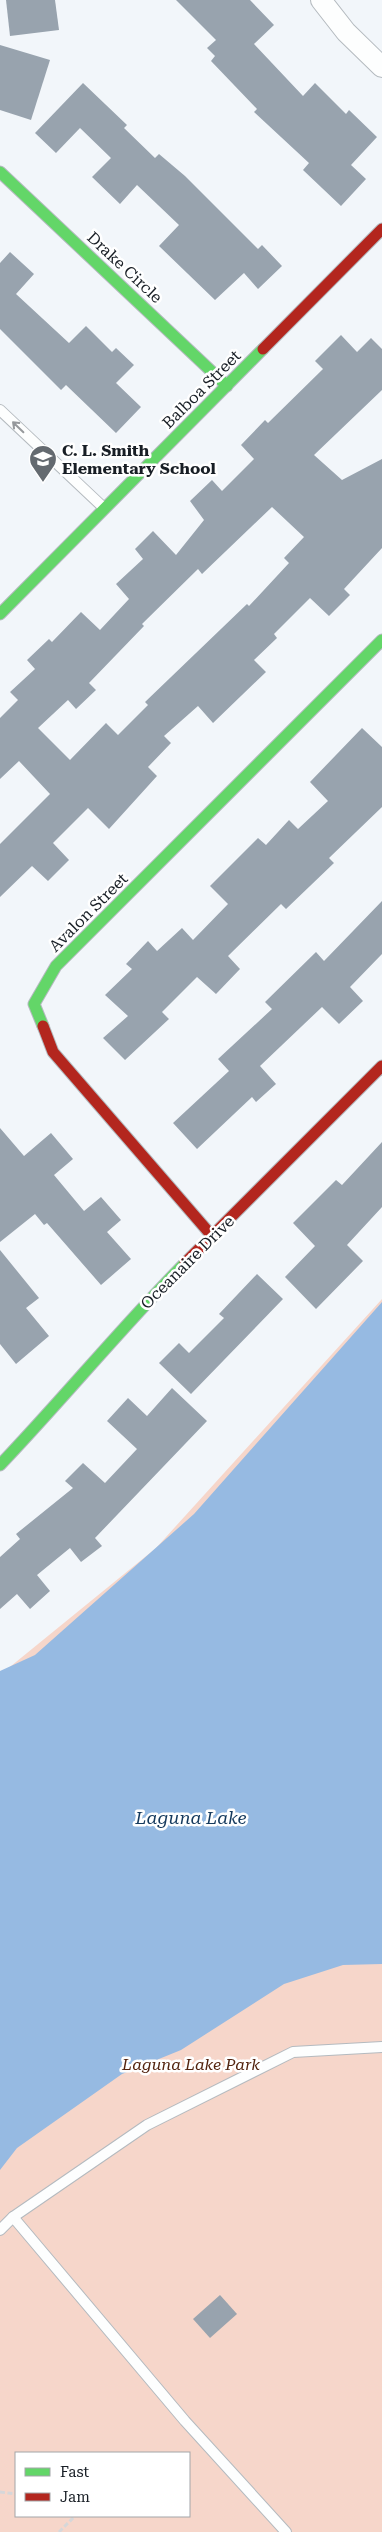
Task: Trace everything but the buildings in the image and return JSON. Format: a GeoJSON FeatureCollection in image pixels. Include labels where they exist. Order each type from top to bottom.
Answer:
{"type":"FeatureCollection","features":[{"type":"Feature","properties":{"kind":"street"},"geometry":{"type":"LineString","coordinates":[[321,0],[346,32],[382,67]]}},
{"type":"Feature","properties":{"kind":"street","name":"Drake Circle"},"geometry":{"type":"LineString","coordinates":[[0,172],[227,386]]}},
{"type":"Feature","properties":{"kind":"street","name":"Balboa Street"},"geometry":{"type":"LineString","coordinates":[[1,612],[382,229]]}},
{"type":"Feature","properties":{"kind":"street","name":"Avalon Street"},"geometry":{"type":"LineString","coordinates":[[212,1236],[53,1052],[34,1004],[56,966],[382,640]]}},
{"type":"Feature","properties":{"kind":"street","name":"Oceanaire Drive"},"geometry":{"type":"LineString","coordinates":[[3,1456],[56,1407],[145,1304],[382,1066]]}},
{"type":"Feature","properties":{"kind":"lane"},"geometry":{"type":"LineString","coordinates":[[0,410],[105,508]]}},
{"type":"Feature","properties":{"kind":"lane"},"geometry":{"type":"LineString","coordinates":[[0,2230],[13,2217],[147,2125],[293,2052],[382,2046]]}},
{"type":"Feature","properties":{"kind":"lane"},"geometry":{"type":"LineString","coordinates":[[13,2217],[185,2420],[286,2532]]}},
{"type":"Feature","properties":{"kind":"path"},"geometry":{"type":"LineString","coordinates":[[0,2492],[15,2494]]}},
{"type":"Feature","properties":{"kind":"path"},"geometry":{"type":"LineString","coordinates":[[59,2532],[74,2517]]}},
{"type":"Feature","properties":{"kind":"green space","name":"Laguna Lake Park"},"geometry":{"type":"Polygon","coordinates":[[[382,1299],[382,2532],[0,2532],[0,1675],[156,1548],[382,1299]]]}},
{"type":"Feature","properties":{"kind":"water","name":"Laguna Lake"},"geometry":{"type":"Polygon","coordinates":[[[382,1302],[382,1964],[343,1965],[284,1984],[181,2050],[122,2074],[17,2148],[0,2170],[0,1671],[35,1655],[194,1514],[382,1302]]]}},
{"type":"Feature","properties":{"kind":"traffic: fast"},"geometry":{"type":"LineString","coordinates":[[0,172],[227,386]]}},
{"type":"Feature","properties":{"kind":"traffic: fast"},"geometry":{"type":"LineString","coordinates":[[0,614],[263,349]]}},
{"type":"Feature","properties":{"kind":"traffic: fast"},"geometry":{"type":"LineString","coordinates":[[43,1026],[34,1004],[56,966],[382,640]]}},
{"type":"Feature","properties":{"kind":"traffic: fast"},"geometry":{"type":"LineString","coordinates":[[0,1465],[185,1263]]}},
{"type":"Feature","properties":{"kind":"traffic: jam"},"geometry":{"type":"LineString","coordinates":[[263,349],[382,229]]}},
{"type":"Feature","properties":{"kind":"traffic: jam"},"geometry":{"type":"LineString","coordinates":[[43,1026],[53,1052],[212,1236]]}},
{"type":"Feature","properties":{"kind":"traffic: jam"},"geometry":{"type":"LineString","coordinates":[[185,1263],[382,1066]]}},
{"type":"Feature","properties":{"kind":"place","name":"C. L. Smith Elementary School"},"geometry":{"type":"Point","coordinates":[43,483]}}]}
